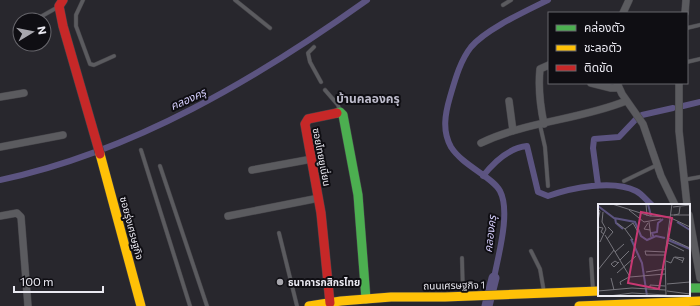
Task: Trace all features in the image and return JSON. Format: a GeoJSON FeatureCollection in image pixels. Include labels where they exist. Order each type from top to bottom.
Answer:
{"type":"FeatureCollection","features":[{"type":"Feature","properties":{"kind":"street"},"geometry":{"type":"LineString","coordinates":[[623,12],[629,0]]}},
{"type":"Feature","properties":{"kind":"street"},"geometry":{"type":"LineString","coordinates":[[685,12],[686,0]]}},
{"type":"Feature","properties":{"kind":"street","name":"ซอยรุ่งเศรษฐกิจ"},"geometry":{"type":"LineString","coordinates":[[61,2],[141,306]]}},
{"type":"Feature","properties":{"kind":"street"},"geometry":{"type":"LineString","coordinates":[[542,124],[538,98],[540,69],[548,65]]}},
{"type":"Feature","properties":{"kind":"street"},"geometry":{"type":"LineString","coordinates":[[595,84],[611,88],[618,86],[626,101],[643,124],[657,165],[675,204]]}},
{"type":"Feature","properties":{"kind":"street"},"geometry":{"type":"LineString","coordinates":[[679,84],[678,120],[683,180],[687,204]]}},
{"type":"Feature","properties":{"kind":"street"},"geometry":{"type":"LineString","coordinates":[[0,97],[24,92]]}},
{"type":"Feature","properties":{"kind":"street"},"geometry":{"type":"LineString","coordinates":[[509,101],[513,131]]}},
{"type":"Feature","properties":{"kind":"street"},"geometry":{"type":"LineString","coordinates":[[481,143],[513,131],[605,110],[626,101]]}},
{"type":"Feature","properties":{"kind":"street"},"geometry":{"type":"LineString","coordinates":[[340,112],[344,115],[358,195],[366,299]]}},
{"type":"Feature","properties":{"kind":"street","name":"ซอยไทยยูเนี่ยน"},"geometry":{"type":"LineString","coordinates":[[330,303],[327,246],[305,122],[308,119],[340,112]]}},
{"type":"Feature","properties":{"kind":"street"},"geometry":{"type":"LineString","coordinates":[[0,147],[63,135]]}},
{"type":"Feature","properties":{"kind":"street"},"geometry":{"type":"LineString","coordinates":[[252,170],[312,159]]}},
{"type":"Feature","properties":{"kind":"street"},"geometry":{"type":"LineString","coordinates":[[228,216],[319,198]]}},
{"type":"Feature","properties":{"kind":"street"},"geometry":{"type":"LineString","coordinates":[[0,216],[17,213],[22,217],[28,306]]}},
{"type":"Feature","properties":{"kind":"street"},"geometry":{"type":"LineString","coordinates":[[690,225],[697,238],[700,278]]}},
{"type":"Feature","properties":{"kind":"street","name":"ถนนเศรษฐกิจ 1"},"geometry":{"type":"LineString","coordinates":[[309,306],[366,299],[596,291]]}},
{"type":"Feature","properties":{"kind":"street"},"geometry":{"type":"LineString","coordinates":[[579,306],[698,302]]}},
{"type":"Feature","properties":{"kind":"lane"},"geometry":{"type":"LineString","coordinates":[[83,0],[76,15],[76,26],[90,64],[94,65],[114,56]]}},
{"type":"Feature","properties":{"kind":"lane"},"geometry":{"type":"LineString","coordinates":[[235,0],[270,28]]}},
{"type":"Feature","properties":{"kind":"lane"},"geometry":{"type":"LineString","coordinates":[[503,5],[512,0]]}},
{"type":"Feature","properties":{"kind":"lane"},"geometry":{"type":"LineString","coordinates":[[47,12],[61,2]]}},
{"type":"Feature","properties":{"kind":"lane"},"geometry":{"type":"LineString","coordinates":[[688,28],[700,25]]}},
{"type":"Feature","properties":{"kind":"lane"},"geometry":{"type":"LineString","coordinates":[[314,47],[308,53],[310,62],[321,82]]}},
{"type":"Feature","properties":{"kind":"lane"},"geometry":{"type":"LineString","coordinates":[[688,62],[700,59]]}},
{"type":"Feature","properties":{"kind":"lane"},"geometry":{"type":"LineString","coordinates":[[325,90],[338,105],[340,112]]}},
{"type":"Feature","properties":{"kind":"lane"},"geometry":{"type":"LineString","coordinates":[[542,124],[548,186]]}},
{"type":"Feature","properties":{"kind":"lane"},"geometry":{"type":"LineString","coordinates":[[141,150],[190,306]]}},
{"type":"Feature","properties":{"kind":"lane"},"geometry":{"type":"LineString","coordinates":[[624,181],[657,165]]}},
{"type":"Feature","properties":{"kind":"lane"},"geometry":{"type":"LineString","coordinates":[[160,166],[207,306]]}},
{"type":"Feature","properties":{"kind":"lane"},"geometry":{"type":"LineString","coordinates":[[683,180],[700,177]]}},
{"type":"Feature","properties":{"kind":"lane"},"geometry":{"type":"LineString","coordinates":[[279,233],[297,306]]}},
{"type":"Feature","properties":{"kind":"lane"},"geometry":{"type":"LineString","coordinates":[[531,251],[540,269],[544,293]]}},
{"type":"Feature","properties":{"kind":"lane"},"geometry":{"type":"LineString","coordinates":[[462,258],[463,296]]}},
{"type":"Feature","properties":{"kind":"lane"},"geometry":{"type":"LineString","coordinates":[[591,259],[596,291]]}},
{"type":"Feature","properties":{"kind":"waterway","name":"คลองครุ"},"geometry":{"type":"LineString","coordinates":[[0,180],[49,167],[98,151],[146,131],[192,109],[238,84],[282,57],[367,0]]}},
{"type":"Feature","properties":{"kind":"waterway","name":"คลองครุ"},"geometry":{"type":"LineString","coordinates":[[494,278],[503,234],[503,200],[500,191],[496,186],[456,154],[451,147],[445,129],[447,110],[458,71],[471,47],[496,27],[548,0]]}},
{"type":"Feature","properties":{"kind":"waterway"},"geometry":{"type":"LineString","coordinates":[[683,106],[700,102]]}},
{"type":"Feature","properties":{"kind":"waterway"},"geometry":{"type":"LineString","coordinates":[[642,115],[673,108]]}},
{"type":"Feature","properties":{"kind":"waterway"},"geometry":{"type":"LineString","coordinates":[[598,185],[593,148],[594,139],[619,137],[637,118]]}},
{"type":"Feature","properties":{"kind":"waterway"},"geometry":{"type":"LineString","coordinates":[[483,176],[502,156],[520,147],[527,146],[538,192],[548,196],[568,190],[592,186],[604,185],[627,187],[636,191],[651,204]]}},
{"type":"Feature","properties":{"kind":"waterway"},"geometry":{"type":"LineString","coordinates":[[487,306],[494,278]]}},
{"type":"Feature","properties":{"kind":"traffic: fast"},"geometry":{"type":"LineString","coordinates":[[337,113],[340,112],[343,115],[358,195],[366,299]]}},
{"type":"Feature","properties":{"kind":"traffic: fast"},"geometry":{"type":"LineString","coordinates":[[690,288],[700,288]]}},
{"type":"Feature","properties":{"kind":"traffic: slow"},"geometry":{"type":"LineString","coordinates":[[100,154],[141,306]]}},
{"type":"Feature","properties":{"kind":"traffic: slow"},"geometry":{"type":"LineString","coordinates":[[309,306],[341,301],[391,297],[445,297],[598,291]]}},
{"type":"Feature","properties":{"kind":"traffic: slow"},"geometry":{"type":"LineString","coordinates":[[579,306],[700,301]]}},
{"type":"Feature","properties":{"kind":"traffic: jam"},"geometry":{"type":"LineString","coordinates":[[63,0],[59,6],[63,26],[100,154]]}},
{"type":"Feature","properties":{"kind":"traffic: jam"},"geometry":{"type":"LineString","coordinates":[[330,303],[321,213],[305,124],[308,119],[337,113]]}},
{"type":"Feature","properties":{"kind":"place","name":"ธนาคารกสิกรไทย"},"geometry":{"type":"Point","coordinates":[280,282]}},
{"type":"Feature","properties":{"kind":"district","name":"บ้านคลองครุ"},"geometry":{"type":"Point","coordinates":[368,99]}}]}
